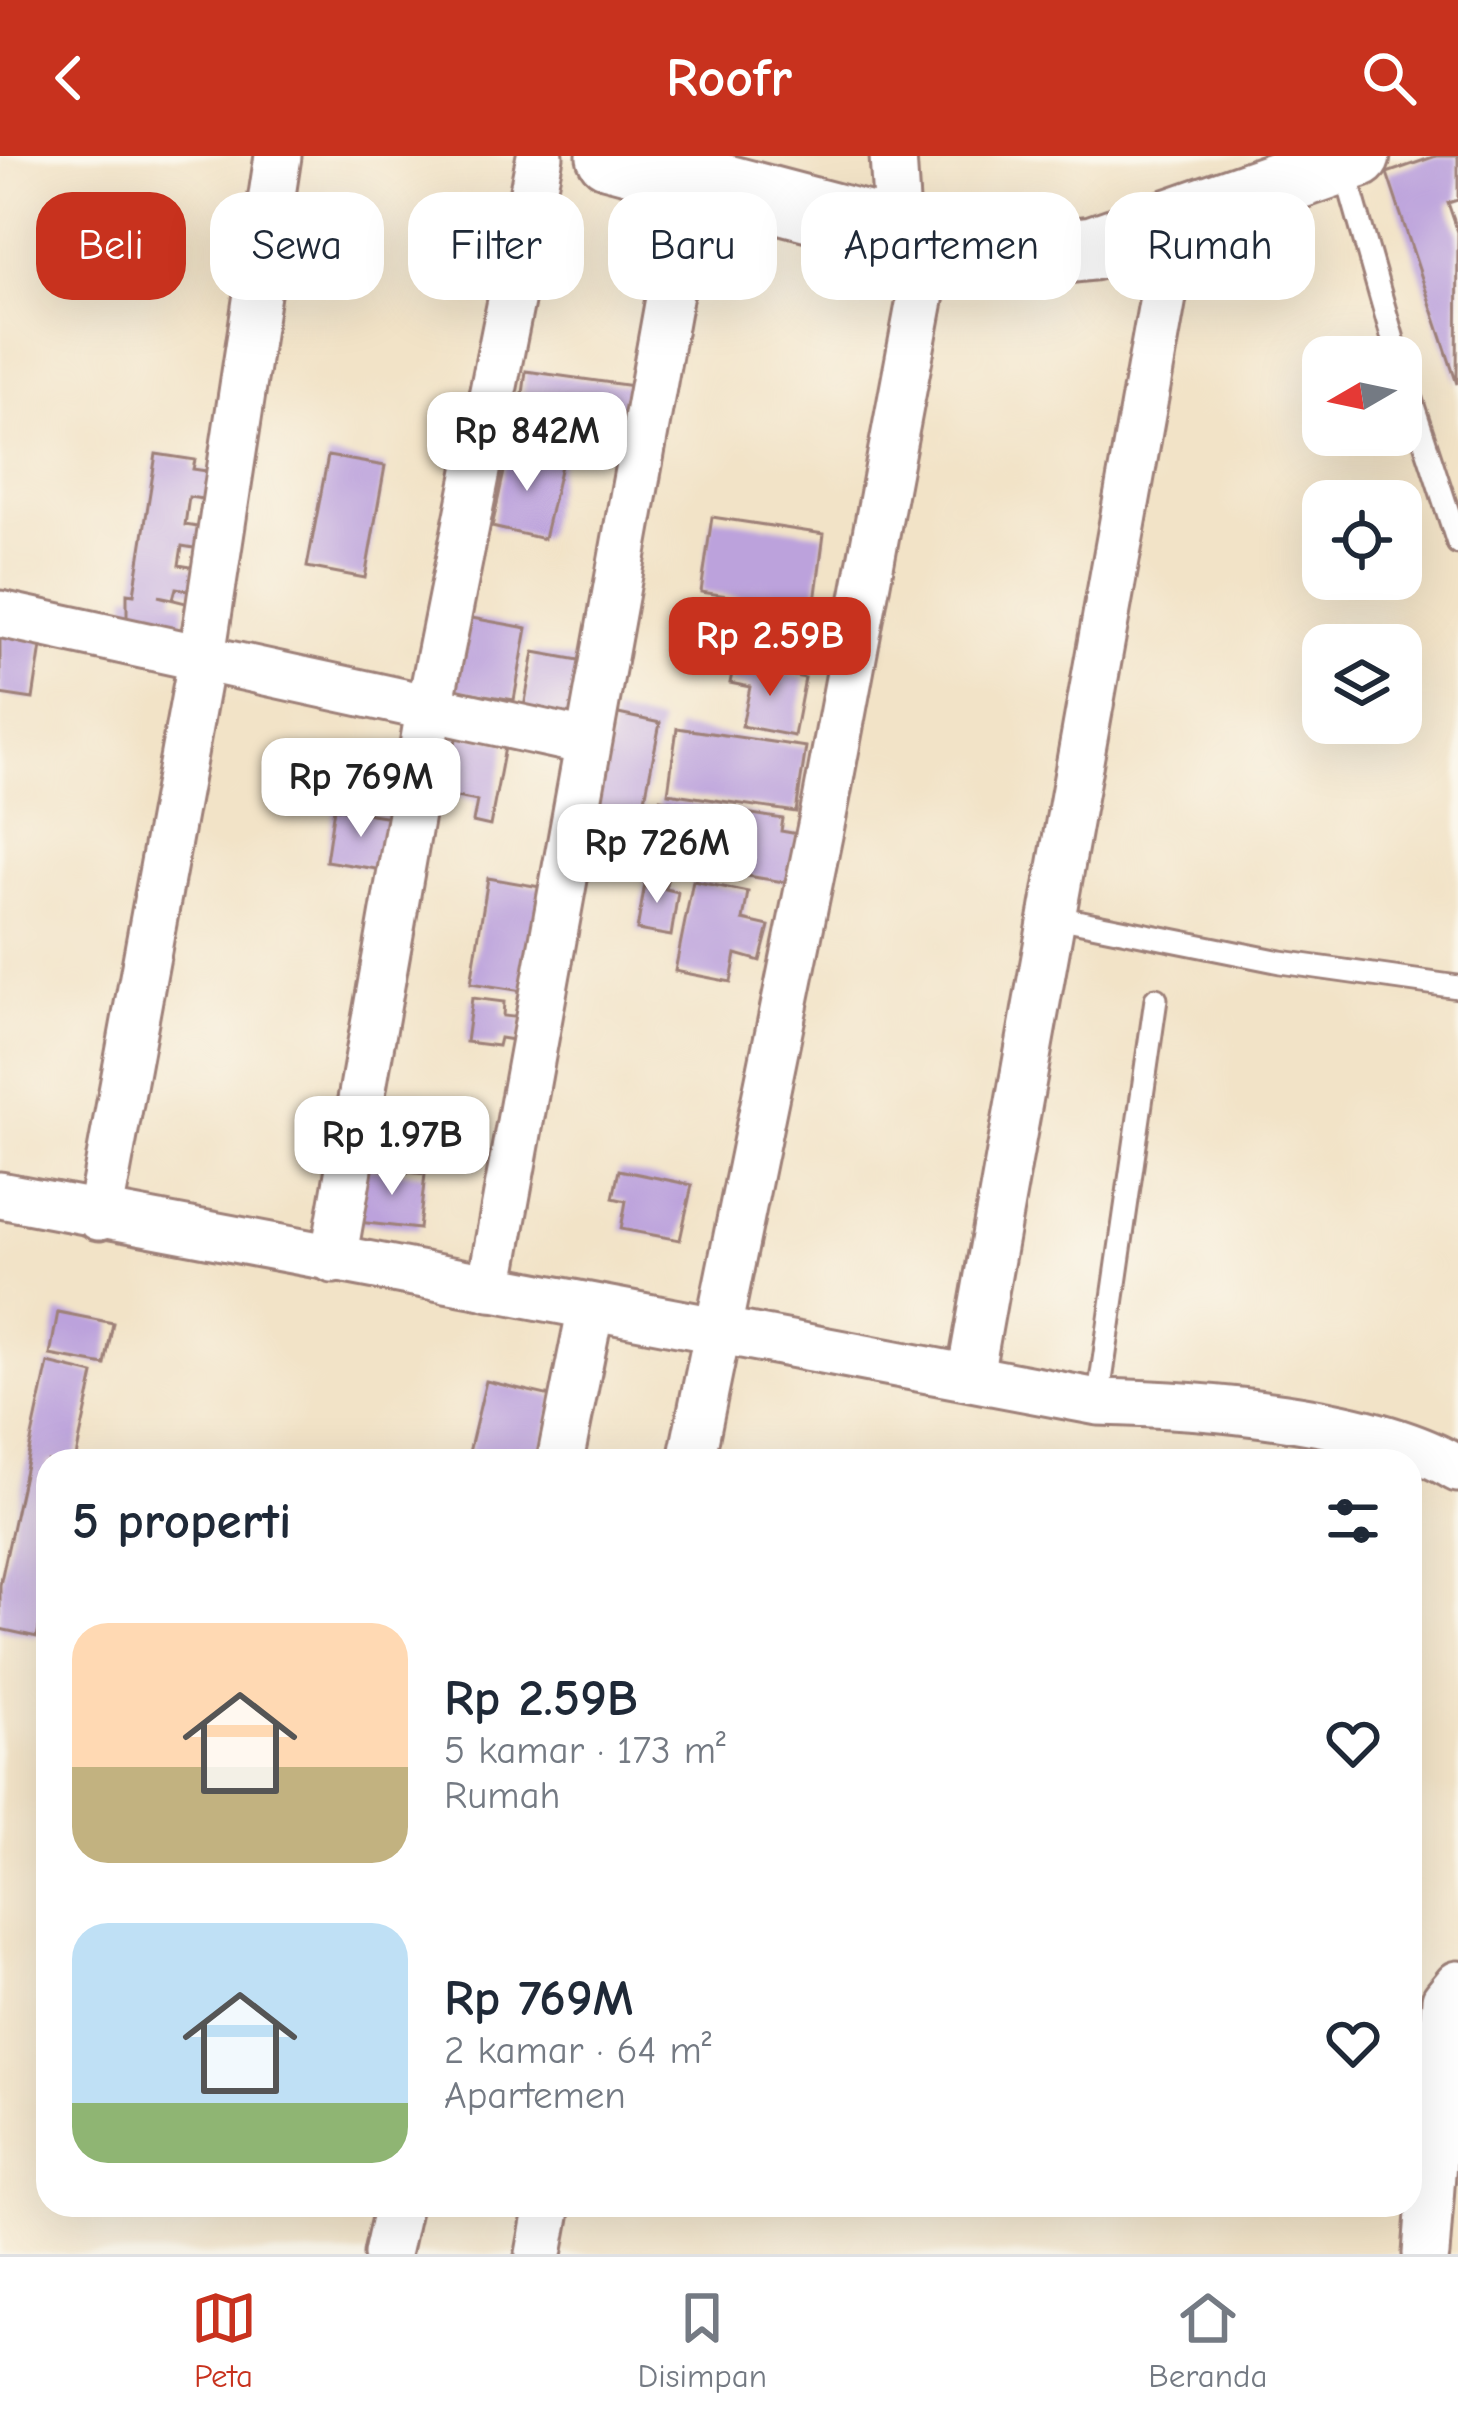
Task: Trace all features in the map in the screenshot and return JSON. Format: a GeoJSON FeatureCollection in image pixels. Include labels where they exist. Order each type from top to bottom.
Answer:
{"type":"FeatureCollection","features":[{"type":"Feature","properties":{"kind":"street"},"geometry":{"type":"LineString","coordinates":[[99,1217],[202,656],[278,156]]}},
{"type":"Feature","properties":{"kind":"street"},"geometry":{"type":"LineString","coordinates":[[333,1260],[428,712],[540,156]]}},
{"type":"Feature","properties":{"kind":"street"},"geometry":{"type":"LineString","coordinates":[[609,156],[801,207]]}},
{"type":"Feature","properties":{"kind":"street"},"geometry":{"type":"LineString","coordinates":[[893,156],[902,192]]}},
{"type":"Feature","properties":{"kind":"street"},"geometry":{"type":"LineString","coordinates":[[1250,192],[1334,161]]}},
{"type":"Feature","properties":{"kind":"street"},"geometry":{"type":"LineString","coordinates":[[490,1288],[691,177]]}},
{"type":"Feature","properties":{"kind":"street"},"geometry":{"type":"LineString","coordinates":[[694,1449],[903,300]]}},
{"type":"Feature","properties":{"kind":"street"},"geometry":{"type":"LineString","coordinates":[[970,1376],[1162,300]]}},
{"type":"Feature","properties":{"kind":"street"},"geometry":{"type":"LineString","coordinates":[[0,614],[202,656],[428,712],[586,742]]}},
{"type":"Feature","properties":{"kind":"street"},"geometry":{"type":"LineString","coordinates":[[3,1209],[99,1217],[719,1328],[1098,1402],[1283,1420],[1383,1437],[1411,1449]]}},
{"type":"Feature","properties":{"kind":"street"},"geometry":{"type":"LineString","coordinates":[[562,1449],[591,1307]]}},
{"type":"Feature","properties":{"kind":"street"},"geometry":{"type":"LineString","coordinates":[[1422,1454],[1458,1469]]}},
{"type":"Feature","properties":{"kind":"street"},"geometry":{"type":"LineString","coordinates":[[1426,2254],[1445,2000],[1458,1984]]}},
{"type":"Feature","properties":{"kind":"street"},"geometry":{"type":"LineString","coordinates":[[387,2254],[395,2217]]}},
{"type":"Feature","properties":{"kind":"street"},"geometry":{"type":"LineString","coordinates":[[539,2254],[546,2217]]}},
{"type":"Feature","properties":{"kind":"lane"},"geometry":{"type":"LineString","coordinates":[[1334,161],[1391,336]]}},
{"type":"Feature","properties":{"kind":"lane"},"geometry":{"type":"LineString","coordinates":[[1422,433],[1458,543]]}},
{"type":"Feature","properties":{"kind":"lane"},"geometry":{"type":"LineString","coordinates":[[1052,916],[1281,962],[1458,987]]}},
{"type":"Feature","properties":{"kind":"lane"},"geometry":{"type":"LineString","coordinates":[[1098,1402],[1156,999]]}},
{"type":"Feature","properties":{"kind":"building"},"geometry":{"type":"Polygon","coordinates":[[[1436,156],[1458,156],[1458,200],[1448,203],[1458,232],[1457,384],[1387,173],[1436,156]]]}},
{"type":"Feature","properties":{"kind":"building"},"geometry":{"type":"Polygon","coordinates":[[[526,371],[633,386],[628,415],[611,413],[608,437],[519,424],[526,371]]]}},
{"type":"Feature","properties":{"kind":"building"},"geometry":{"type":"Polygon","coordinates":[[[509,449],[562,461],[544,539],[492,527],[509,449]]]}},
{"type":"Feature","properties":{"kind":"building"},"geometry":{"type":"Polygon","coordinates":[[[156,454],[195,460],[193,469],[220,473],[216,501],[189,497],[185,525],[210,529],[206,550],[182,546],[179,565],[207,570],[204,593],[176,588],[173,599],[158,596],[186,603],[180,637],[127,626],[127,593],[134,594],[156,454]]]}},
{"type":"Feature","properties":{"kind":"building"},"geometry":{"type":"Polygon","coordinates":[[[328,456],[385,466],[365,578],[307,567],[328,456]]]}},
{"type":"Feature","properties":{"kind":"building"},"geometry":{"type":"Polygon","coordinates":[[[712,517],[824,534],[814,609],[701,592],[712,517]]]}},
{"type":"Feature","properties":{"kind":"building"},"geometry":{"type":"Polygon","coordinates":[[[750,611],[815,624],[807,666],[708,647],[711,632],[745,638],[750,611]]]}},
{"type":"Feature","properties":{"kind":"building"},"geometry":{"type":"Polygon","coordinates":[[[466,617],[527,628],[514,700],[454,690],[466,617]]]}},
{"type":"Feature","properties":{"kind":"building"},"geometry":{"type":"Polygon","coordinates":[[[0,627],[43,633],[33,699],[0,694],[0,627]]]}},
{"type":"Feature","properties":{"kind":"building"},"geometry":{"type":"Polygon","coordinates":[[[534,652],[590,662],[579,723],[523,713],[534,652]]]}},
{"type":"Feature","properties":{"kind":"building"},"geometry":{"type":"Polygon","coordinates":[[[734,664],[805,678],[794,736],[742,726],[750,687],[730,683],[734,664]]]}},
{"type":"Feature","properties":{"kind":"building"},"geometry":{"type":"Polygon","coordinates":[[[614,713],[660,723],[634,854],[588,845],[614,713]]]}},
{"type":"Feature","properties":{"kind":"building"},"geometry":{"type":"Polygon","coordinates":[[[677,728],[806,747],[796,812],[668,793],[677,728]]]}},
{"type":"Feature","properties":{"kind":"building"},"geometry":{"type":"Polygon","coordinates":[[[457,733],[506,742],[490,826],[473,822],[477,801],[446,795],[457,733]]]}},
{"type":"Feature","properties":{"kind":"building"},"geometry":{"type":"Polygon","coordinates":[[[660,799],[783,819],[781,831],[798,834],[790,883],[649,860],[660,799]]]}},
{"type":"Feature","properties":{"kind":"building"},"geometry":{"type":"Polygon","coordinates":[[[334,808],[397,818],[389,871],[326,861],[334,808]]]}},
{"type":"Feature","properties":{"kind":"building"},"geometry":{"type":"Polygon","coordinates":[[[647,872],[668,876],[665,889],[678,892],[671,936],[637,930],[647,872]]]}},
{"type":"Feature","properties":{"kind":"building"},"geometry":{"type":"Polygon","coordinates":[[[488,878],[546,888],[529,992],[471,983],[488,878]]]}},
{"type":"Feature","properties":{"kind":"building"},"geometry":{"type":"Polygon","coordinates":[[[693,881],[748,892],[743,920],[769,926],[760,961],[736,954],[731,982],[675,971],[693,881]]]}},
{"type":"Feature","properties":{"kind":"building"},"geometry":{"type":"Polygon","coordinates":[[[472,998],[504,1002],[503,1016],[522,1018],[519,1041],[500,1038],[498,1046],[466,1042],[472,998]]]}},
{"type":"Feature","properties":{"kind":"building"},"geometry":{"type":"Polygon","coordinates":[[[364,1167],[425,1174],[419,1229],[358,1222],[364,1167]]]}},
{"type":"Feature","properties":{"kind":"building"},"geometry":{"type":"Polygon","coordinates":[[[619,1170],[692,1185],[680,1240],[621,1229],[626,1201],[613,1198],[619,1170]]]}},
{"type":"Feature","properties":{"kind":"building"},"geometry":{"type":"Polygon","coordinates":[[[58,1312],[113,1323],[105,1365],[50,1355],[58,1312]]]}},
{"type":"Feature","properties":{"kind":"building"},"geometry":{"type":"Polygon","coordinates":[[[48,1363],[94,1374],[78,1449],[36,1449],[36,1637],[0,1629],[0,1585],[48,1363]]]}},
{"type":"Feature","properties":{"kind":"building"},"geometry":{"type":"Polygon","coordinates":[[[486,1381],[555,1397],[543,1449],[470,1449],[486,1381]]]}}]}
